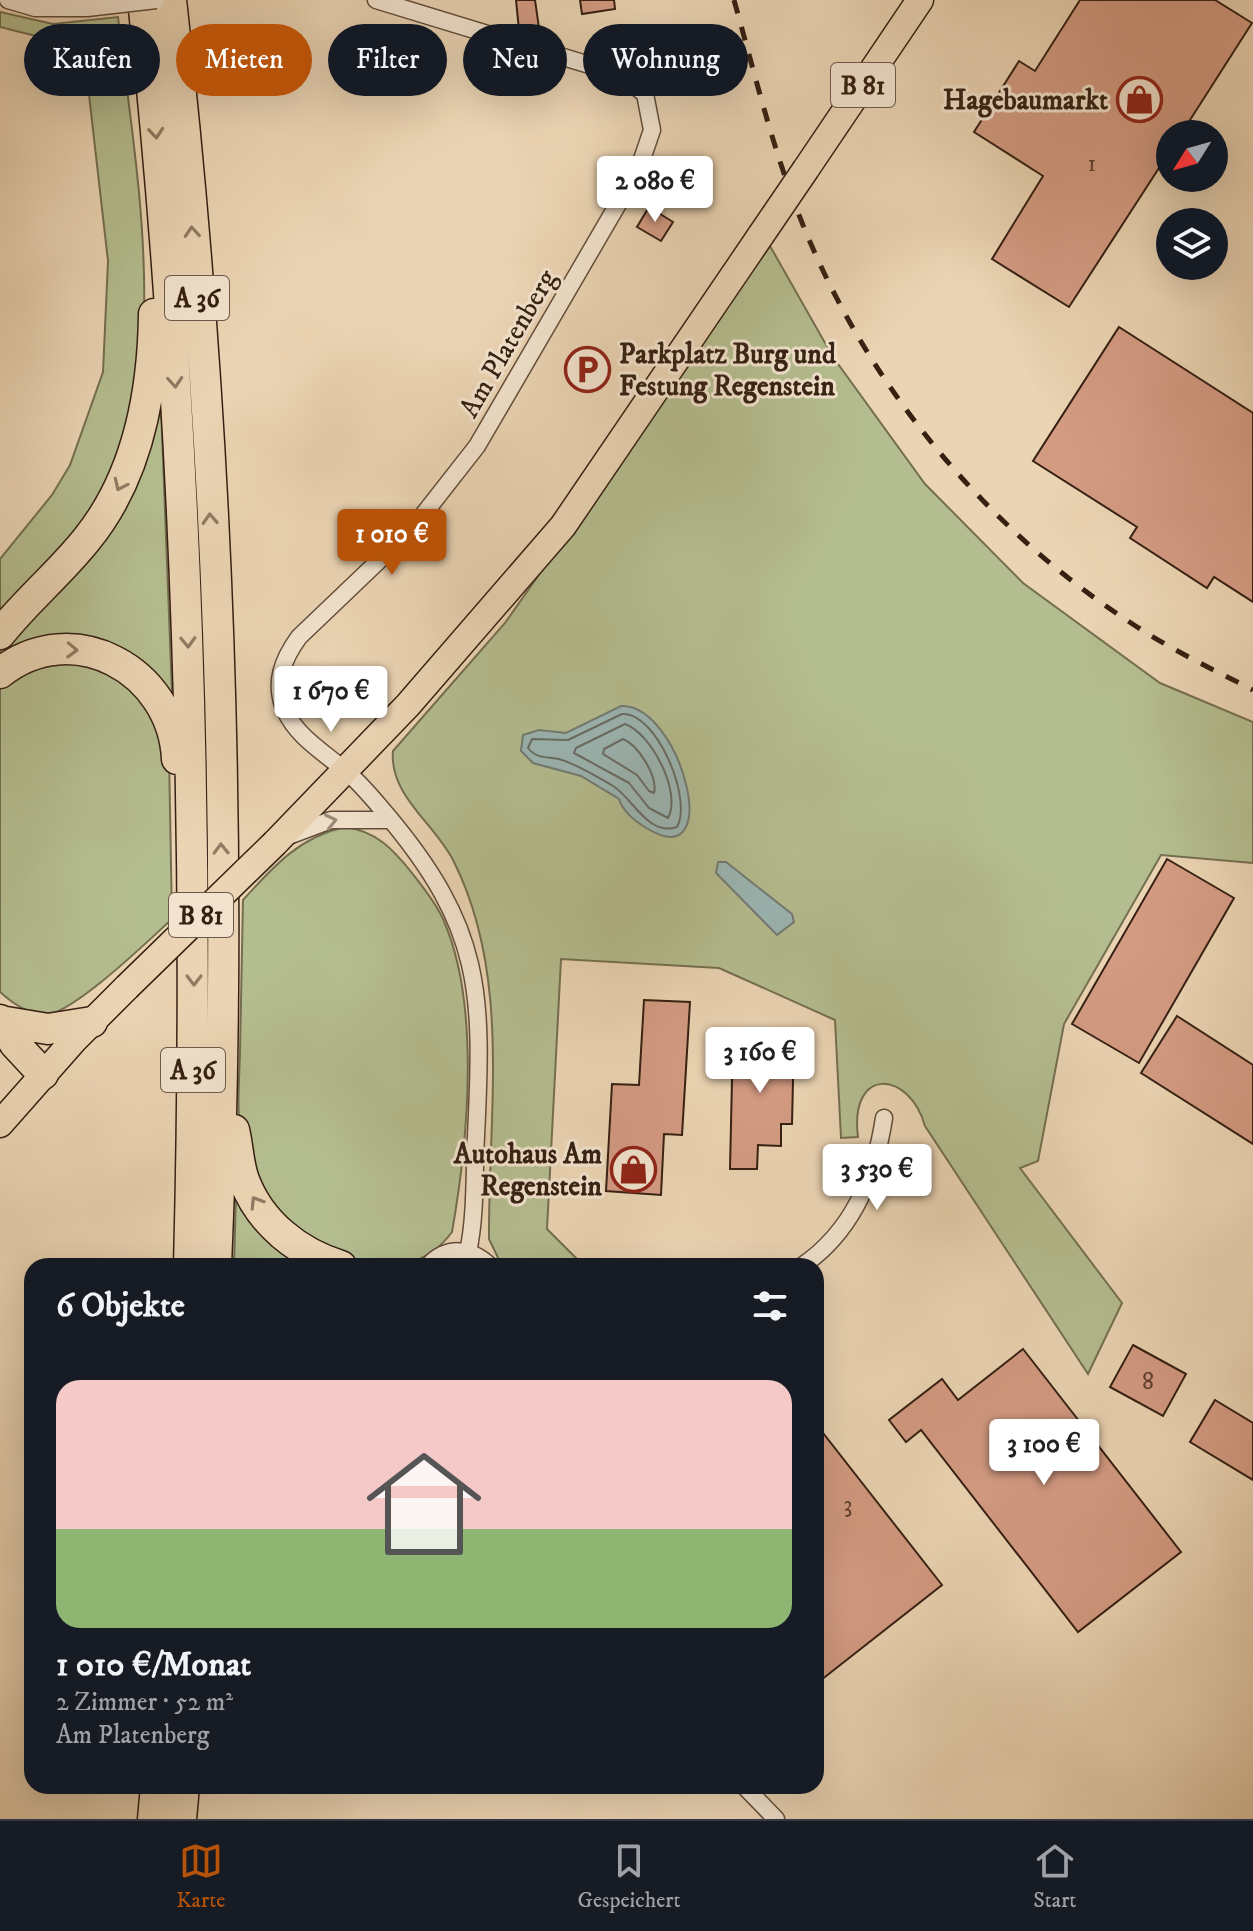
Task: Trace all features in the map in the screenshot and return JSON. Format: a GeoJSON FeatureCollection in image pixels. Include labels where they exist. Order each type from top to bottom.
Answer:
{"type":"FeatureCollection","features":[{"type":"Feature","properties":{"kind":"highway","name":"A 36"},"geometry":{"type":"LineString","coordinates":[[143,0],[168,276],[183,521],[192,787],[193,1061],[189,1258]]}},
{"type":"Feature","properties":{"kind":"highway","name":"A 36"},"geometry":{"type":"LineString","coordinates":[[171,0],[204,384],[214,597],[222,893],[221,1118],[216,1258]]}},
{"type":"Feature","properties":{"kind":"highway"},"geometry":{"type":"LineString","coordinates":[[0,634],[89,537],[121,484],[136,446],[146,403],[155,298],[168,276]]}},
{"type":"Feature","properties":{"kind":"highway"},"geometry":{"type":"LineString","coordinates":[[0,673],[29,656],[56,649],[99,653],[127,666],[161,701],[174,735],[178,773],[192,787]]}},
{"type":"Feature","properties":{"kind":"highway"},"geometry":{"type":"LineString","coordinates":[[0,1020],[48,1029],[92,1022]]}},
{"type":"Feature","properties":{"kind":"highway"},"geometry":{"type":"LineString","coordinates":[[0,1020],[21,1051],[43,1074]]}},
{"type":"Feature","properties":{"kind":"highway"},"geometry":{"type":"LineString","coordinates":[[221,1118],[235,1131],[244,1181],[263,1214],[300,1248],[323,1258]]}},
{"type":"Feature","properties":{"kind":"highway"},"geometry":{"type":"LineString","coordinates":[[153,1819],[155,1794]]}},
{"type":"Feature","properties":{"kind":"highway"},"geometry":{"type":"LineString","coordinates":[[181,1819],[183,1794]]}},
{"type":"Feature","properties":{"kind":"main road","name":"B 81"},"geometry":{"type":"LineString","coordinates":[[0,1124],[92,1022],[347,772],[469,637],[563,526],[920,0]]}},
{"type":"Feature","properties":{"kind":"street"},"geometry":{"type":"LineString","coordinates":[[8,0],[35,8],[87,8],[156,0]]}},
{"type":"Feature","properties":{"kind":"street","name":"Am Platenberg"},"geometry":{"type":"LineString","coordinates":[[376,0],[619,74],[645,94],[652,130],[632,184],[477,446],[412,529],[299,637],[286,656],[279,682],[285,711],[301,733],[347,772],[391,820],[446,894],[462,935],[476,987],[480,1055],[468,1252]]}},
{"type":"Feature","properties":{"kind":"street"},"geometry":{"type":"LineString","coordinates":[[275,843],[331,820],[391,820]]}},
{"type":"Feature","properties":{"kind":"street"},"geometry":{"type":"LineString","coordinates":[[811,1258],[837,1234],[859,1205],[878,1157],[884,1118]]}},
{"type":"Feature","properties":{"kind":"street"},"geometry":{"type":"LineString","coordinates":[[438,1258],[444,1253],[468,1252],[477,1258]]}},
{"type":"Feature","properties":{"kind":"street"},"geometry":{"type":"LineString","coordinates":[[752,1794],[776,1819]]}},
{"type":"Feature","properties":{"kind":"green space"},"geometry":{"type":"Polygon","coordinates":[[[0,12],[53,24],[24,24],[24,33],[0,27],[0,12]]]}},
{"type":"Feature","properties":{"kind":"green space"},"geometry":{"type":"Polygon","coordinates":[[[118,17],[119,24],[53,24],[118,17]]]}},
{"type":"Feature","properties":{"kind":"green space"},"geometry":{"type":"Polygon","coordinates":[[[89,96],[128,96],[144,274],[143,341],[135,405],[117,464],[89,516],[0,616],[0,559],[52,495],[70,465],[103,372],[108,261],[89,96]]]}},
{"type":"Feature","properties":{"kind":"green space"},"geometry":{"type":"Polygon","coordinates":[[[770,246],[833,357],[925,484],[1023,583],[1160,683],[1253,722],[1253,863],[1161,855],[1064,1024],[1038,1161],[1020,1168],[1122,1303],[1088,1374],[907,1094],[894,1086],[882,1084],[871,1088],[862,1097],[858,1137],[841,1138],[835,1020],[719,968],[561,959],[547,1229],[576,1258],[498,1258],[489,1239],[493,1046],[483,950],[471,904],[453,860],[405,795],[394,767],[393,751],[505,623],[770,246]]]}},
{"type":"Feature","properties":{"kind":"green space"},"geometry":{"type":"Polygon","coordinates":[[[161,406],[172,693],[166,694],[138,662],[0,664],[0,650],[36,605],[153,407],[161,406]]]}},
{"type":"Feature","properties":{"kind":"green space"},"geometry":{"type":"Polygon","coordinates":[[[85,657],[141,688],[169,755],[172,919],[90,991],[71,1004],[43,1015],[20,1007],[0,992],[0,688],[16,674],[85,657]]]}},
{"type":"Feature","properties":{"kind":"green space"},"geometry":{"type":"Polygon","coordinates":[[[345,827],[356,829],[375,837],[391,849],[437,907],[455,953],[467,1031],[463,1157],[452,1232],[422,1258],[343,1258],[301,1238],[270,1208],[258,1190],[243,1151],[238,1102],[243,900],[288,855],[329,832],[345,827]]]}},
{"type":"Feature","properties":{"kind":"green space"},"geometry":{"type":"Polygon","coordinates":[[[236,1193],[304,1258],[234,1258],[236,1193]]]}},
{"type":"Feature","properties":{"kind":"water"},"geometry":{"type":"Polygon","coordinates":[[[621,706],[642,712],[661,730],[676,756],[686,784],[689,810],[685,829],[672,837],[643,826],[627,812],[619,799],[581,776],[533,763],[521,751],[523,735],[539,730],[566,733],[621,706]]]}},
{"type":"Feature","properties":{"kind":"water"},"geometry":{"type":"Polygon","coordinates":[[[718,862],[726,862],[792,914],[794,922],[777,935],[716,873],[718,862]]]}},
{"type":"Feature","properties":{"kind":"building"},"geometry":{"type":"Polygon","coordinates":[[[516,0],[535,0],[538,24],[518,24],[516,0]]]}},
{"type":"Feature","properties":{"kind":"building"},"geometry":{"type":"Polygon","coordinates":[[[580,0],[614,0],[615,9],[582,14],[580,0]]]}},
{"type":"Feature","properties":{"kind":"building"},"geometry":{"type":"Polygon","coordinates":[[[1080,0],[1215,0],[1252,23],[1190,120],[1156,120],[1156,173],[1069,307],[992,259],[1043,176],[974,132],[1019,61],[1035,71],[1080,0]]]}},
{"type":"Feature","properties":{"kind":"building"},"geometry":{"type":"Polygon","coordinates":[[[649,207],[673,222],[661,241],[637,227],[649,207]]]}},
{"type":"Feature","properties":{"kind":"building"},"geometry":{"type":"Polygon","coordinates":[[[1119,327],[1253,413],[1253,602],[1214,577],[1207,588],[1130,538],[1137,527],[1033,461],[1119,327]]]}},
{"type":"Feature","properties":{"kind":"building"},"geometry":{"type":"Polygon","coordinates":[[[1167,859],[1234,898],[1139,1063],[1072,1024],[1167,859]]]}},
{"type":"Feature","properties":{"kind":"building"},"geometry":{"type":"Polygon","coordinates":[[[644,1000],[690,1002],[682,1135],[664,1134],[661,1195],[606,1191],[612,1084],[639,1085],[644,1000]]]}},
{"type":"Feature","properties":{"kind":"building"},"geometry":{"type":"Polygon","coordinates":[[[1177,1016],[1253,1065],[1253,1144],[1141,1073],[1177,1016]]]}},
{"type":"Feature","properties":{"kind":"building"},"geometry":{"type":"Polygon","coordinates":[[[733,1035],[794,1037],[792,1124],[781,1124],[781,1146],[758,1145],[757,1169],[730,1169],[733,1035]]]}},
{"type":"Feature","properties":{"kind":"building"},"geometry":{"type":"Polygon","coordinates":[[[1133,1345],[1186,1374],[1163,1416],[1110,1387],[1133,1345]]]}},
{"type":"Feature","properties":{"kind":"building"},"geometry":{"type":"Polygon","coordinates":[[[1023,1349],[1181,1552],[1078,1632],[921,1430],[906,1442],[889,1420],[942,1379],[958,1400],[1023,1349]]]}},
{"type":"Feature","properties":{"kind":"building"},"geometry":{"type":"Polygon","coordinates":[[[1215,1400],[1253,1423],[1253,1480],[1190,1442],[1215,1400]]]}},
{"type":"Feature","properties":{"kind":"building"},"geometry":{"type":"Polygon","coordinates":[[[824,1434],[942,1585],[824,1678],[824,1434]]]}},
{"type":"Feature","properties":{"kind":"railway"},"geometry":{"type":"LineString","coordinates":[[734,0],[772,135],[799,215],[857,335],[893,391],[977,495],[1025,542],[1131,623],[1253,690]]}},
{"type":"Feature","properties":{"kind":"place","name":"Hagebaumarkt"},"geometry":{"type":"Point","coordinates":[1139,99]}},
{"type":"Feature","properties":{"kind":"place","name":"Parkplatz Burg und Festung Regenstein"},"geometry":{"type":"Point","coordinates":[588,369]}},
{"type":"Feature","properties":{"kind":"place","name":"Autohaus Am Regenstein"},"geometry":{"type":"Point","coordinates":[633,1169]}}]}
